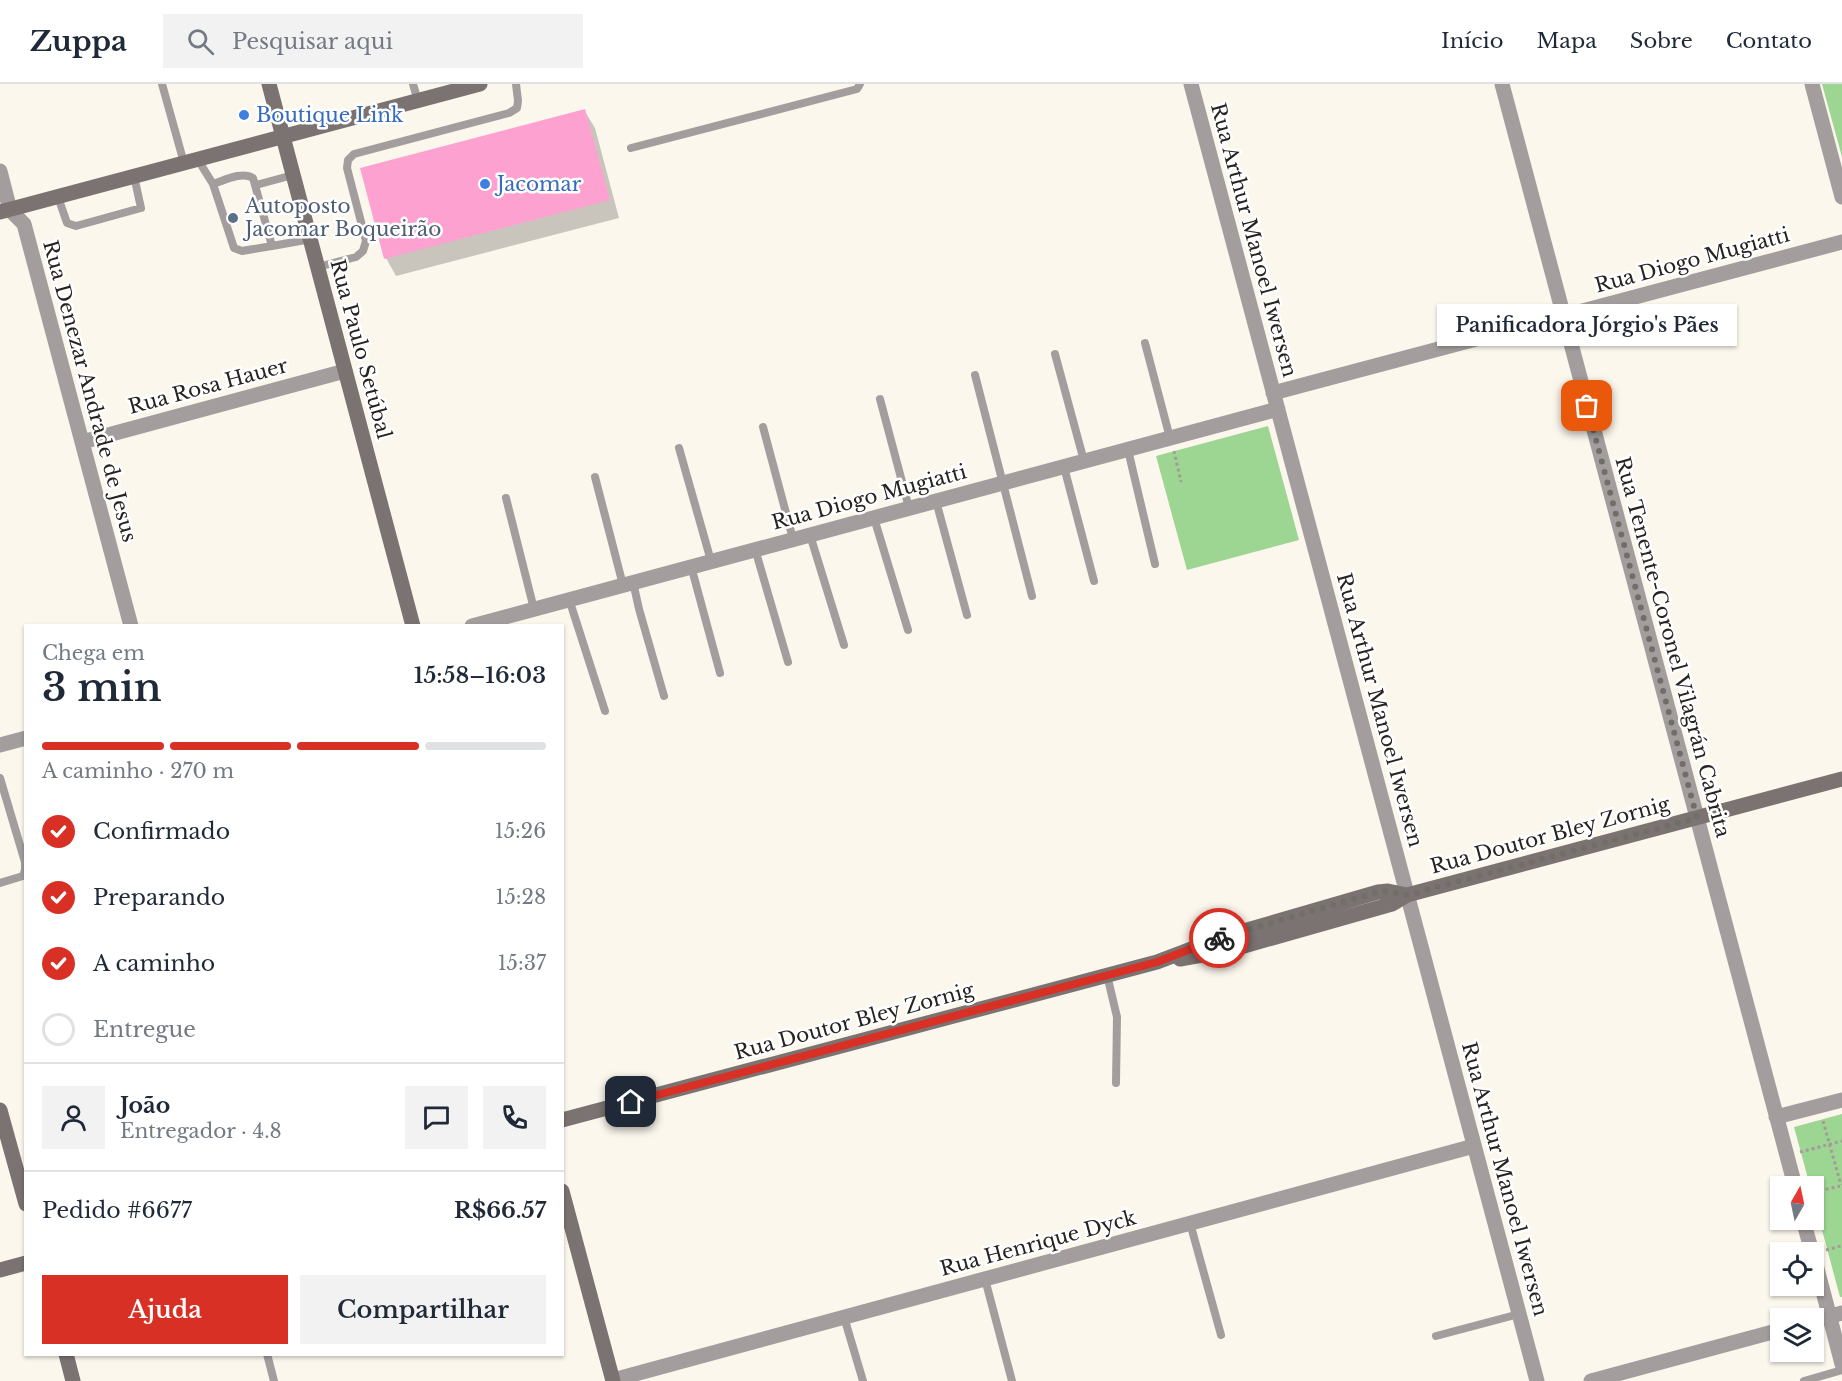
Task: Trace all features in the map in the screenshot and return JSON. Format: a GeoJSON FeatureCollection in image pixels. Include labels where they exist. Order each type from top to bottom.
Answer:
{"type":"FeatureCollection","features":[{"type":"Feature","properties":{"kind":"main road","name":"Rua Paulo Setúbal"},"geometry":{"type":"LineString","coordinates":[[269,84],[412,624]]}},
{"type":"Feature","properties":{"kind":"main road"},"geometry":{"type":"LineString","coordinates":[[5,211],[480,84]]}},
{"type":"Feature","properties":{"kind":"main road","name":"Rua Doutor Bley Zornig"},"geometry":{"type":"LineString","coordinates":[[564,1119],[1157,962],[1216,939],[1378,892],[1388,891],[1407,895],[1842,779]]}},
{"type":"Feature","properties":{"kind":"main road"},"geometry":{"type":"LineString","coordinates":[[0,1110],[24,1197]]}},
{"type":"Feature","properties":{"kind":"main road"},"geometry":{"type":"LineString","coordinates":[[564,1198],[613,1381]]}},
{"type":"Feature","properties":{"kind":"main road"},"geometry":{"type":"LineString","coordinates":[[0,1270],[24,1264]]}},
{"type":"Feature","properties":{"kind":"main road"},"geometry":{"type":"LineString","coordinates":[[67,1356],[73,1381]]}},
{"type":"Feature","properties":{"kind":"street","name":"Rua Arthur Manoel Iwersen"},"geometry":{"type":"LineString","coordinates":[[1191,84],[1537,1381]]}},
{"type":"Feature","properties":{"kind":"street","name":"Rua Tenente-Coronel Vilagrán Cabrita"},"geometry":{"type":"LineString","coordinates":[[1502,84],[1792,1176]]}},
{"type":"Feature","properties":{"kind":"street"},"geometry":{"type":"LineString","coordinates":[[1812,84],[1842,197]]}},
{"type":"Feature","properties":{"kind":"street","name":"Rua Denezar Andrade de Jesus"},"geometry":{"type":"LineString","coordinates":[[0,171],[5,211],[24,224],[131,624]]}},
{"type":"Feature","properties":{"kind":"street","name":"Rua Diogo Mugiatti"},"geometry":{"type":"LineString","coordinates":[[1274,393],[1842,242]]}},
{"type":"Feature","properties":{"kind":"street","name":"Rua Rosa Hauer"},"geometry":{"type":"LineString","coordinates":[[82,442],[345,371]]}},
{"type":"Feature","properties":{"kind":"street","name":"Rua Diogo Mugiatti"},"geometry":{"type":"LineString","coordinates":[[486,624],[507,621],[534,609],[569,599],[1278,409]]}},
{"type":"Feature","properties":{"kind":"street"},"geometry":{"type":"LineString","coordinates":[[0,745],[24,739]]}},
{"type":"Feature","properties":{"kind":"street"},"geometry":{"type":"LineString","coordinates":[[1776,1117],[1842,1100]]}},
{"type":"Feature","properties":{"kind":"street","name":"Rua Henrique Dyck"},"geometry":{"type":"LineString","coordinates":[[613,1381],[1474,1146]]}},
{"type":"Feature","properties":{"kind":"street"},"geometry":{"type":"LineString","coordinates":[[1824,1283],[1836,1315],[1842,1364]]}},
{"type":"Feature","properties":{"kind":"street"},"geometry":{"type":"LineString","coordinates":[[1591,1381],[1770,1333]]}},
{"type":"Feature","properties":{"kind":"lane"},"geometry":{"type":"LineString","coordinates":[[162,84],[191,161],[213,184],[234,248],[242,251],[311,239]]}},
{"type":"Feature","properties":{"kind":"lane"},"geometry":{"type":"LineString","coordinates":[[413,84],[418,100]]}},
{"type":"Feature","properties":{"kind":"lane"},"geometry":{"type":"LineString","coordinates":[[318,267],[356,257],[363,252],[366,241],[347,168],[348,160],[354,154],[508,113],[517,108],[516,84]]}},
{"type":"Feature","properties":{"kind":"lane"},"geometry":{"type":"LineString","coordinates":[[631,148],[857,89],[860,84]]}},
{"type":"Feature","properties":{"kind":"lane"},"geometry":{"type":"LineString","coordinates":[[213,184],[233,177],[249,175],[253,178],[272,246]]}},
{"type":"Feature","properties":{"kind":"lane"},"geometry":{"type":"LineString","coordinates":[[256,185],[293,176]]}},
{"type":"Feature","properties":{"kind":"lane"},"geometry":{"type":"LineString","coordinates":[[58,197],[67,223],[76,226],[141,208],[134,177]]}},
{"type":"Feature","properties":{"kind":"lane"},"geometry":{"type":"LineString","coordinates":[[1145,343],[1170,438]]}},
{"type":"Feature","properties":{"kind":"lane"},"geometry":{"type":"LineString","coordinates":[[1055,354],[1084,461]]}},
{"type":"Feature","properties":{"kind":"lane"},"geometry":{"type":"LineString","coordinates":[[975,375],[1032,596]]}},
{"type":"Feature","properties":{"kind":"lane"},"geometry":{"type":"LineString","coordinates":[[880,399],[909,508]]}},
{"type":"Feature","properties":{"kind":"lane"},"geometry":{"type":"LineString","coordinates":[[763,427],[793,539]]}},
{"type":"Feature","properties":{"kind":"lane"},"geometry":{"type":"LineString","coordinates":[[679,448],[711,561]]}},
{"type":"Feature","properties":{"kind":"lane"},"geometry":{"type":"LineString","coordinates":[[1128,450],[1155,564]]}},
{"type":"Feature","properties":{"kind":"lane"},"geometry":{"type":"LineString","coordinates":[[1064,467],[1094,581]]}},
{"type":"Feature","properties":{"kind":"lane"},"geometry":{"type":"LineString","coordinates":[[595,477],[628,584],[639,609],[664,696]]}},
{"type":"Feature","properties":{"kind":"lane"},"geometry":{"type":"LineString","coordinates":[[506,498],[534,609]]}},
{"type":"Feature","properties":{"kind":"lane"},"geometry":{"type":"LineString","coordinates":[[936,501],[967,615]]}},
{"type":"Feature","properties":{"kind":"lane"},"geometry":{"type":"LineString","coordinates":[[874,518],[908,630]]}},
{"type":"Feature","properties":{"kind":"lane"},"geometry":{"type":"LineString","coordinates":[[810,535],[844,645]]}},
{"type":"Feature","properties":{"kind":"lane"},"geometry":{"type":"LineString","coordinates":[[755,549],[788,662]]}},
{"type":"Feature","properties":{"kind":"lane"},"geometry":{"type":"LineString","coordinates":[[691,566],[720,673]]}},
{"type":"Feature","properties":{"kind":"lane"},"geometry":{"type":"LineString","coordinates":[[569,599],[605,711]]}},
{"type":"Feature","properties":{"kind":"lane"},"geometry":{"type":"LineString","coordinates":[[0,778],[24,859]]}},
{"type":"Feature","properties":{"kind":"lane"},"geometry":{"type":"LineString","coordinates":[[0,883],[23,876],[24,873]]}},
{"type":"Feature","properties":{"kind":"lane"},"geometry":{"type":"LineString","coordinates":[[1107,975],[1117,1017],[1116,1083]]}},
{"type":"Feature","properties":{"kind":"lane"},"geometry":{"type":"LineString","coordinates":[[1190,1223],[1221,1335]]}},
{"type":"Feature","properties":{"kind":"lane"},"geometry":{"type":"LineString","coordinates":[[985,1279],[1012,1381]]}},
{"type":"Feature","properties":{"kind":"lane"},"geometry":{"type":"LineString","coordinates":[[1436,1336],[1519,1314]]}},
{"type":"Feature","properties":{"kind":"lane"},"geometry":{"type":"LineString","coordinates":[[844,1317],[863,1381]]}},
{"type":"Feature","properties":{"kind":"lane"},"geometry":{"type":"LineString","coordinates":[[268,1356],[274,1381]]}},
{"type":"Feature","properties":{"kind":"lane"},"geometry":{"type":"LineString","coordinates":[[1804,1381],[1842,1370]]}},
{"type":"Feature","properties":{"kind":"path"},"geometry":{"type":"LineString","coordinates":[[1170,438],[1181,482]]}},
{"type":"Feature","properties":{"kind":"path"},"geometry":{"type":"LineString","coordinates":[[1819,1106],[1842,1185],[1824,1190]]}},
{"type":"Feature","properties":{"kind":"path"},"geometry":{"type":"LineString","coordinates":[[1786,1155],[1842,1141]]}},
{"type":"Feature","properties":{"kind":"green space"},"geometry":{"type":"Polygon","coordinates":[[[1822,84],[1842,84],[1842,157],[1822,84]]]}},
{"type":"Feature","properties":{"kind":"green space"},"geometry":{"type":"Polygon","coordinates":[[[1268,426],[1299,540],[1187,570],[1156,456],[1268,426]]]}},
{"type":"Feature","properties":{"kind":"green space"},"geometry":{"type":"Polygon","coordinates":[[[1842,1114],[1842,1297],[1840,1297],[1822,1230],[1824,1230],[1824,1176],[1807,1176],[1794,1127],[1842,1114]]]}},
{"type":"Feature","properties":{"kind":"building","name":"Jacomar"},"geometry":{"type":"Polygon","coordinates":[[[585,109],[610,200],[384,259],[360,168],[585,109]]]}},
{"type":"Feature","properties":{"kind":"way so far"},"geometry":{"type":"LineString","coordinates":[[1219,938],[1378,892],[1388,891],[1407,895],[1697,818],[1587,406]]}},
{"type":"Feature","properties":{"kind":"place","name":"Boutique Link"},"geometry":{"type":"Point","coordinates":[244,115]}},
{"type":"Feature","properties":{"kind":"place","name":"Jacomar"},"geometry":{"type":"Point","coordinates":[485,184]}},
{"type":"Feature","properties":{"kind":"place","name":"Autoposto Jacomar Boqueirão"},"geometry":{"type":"Point","coordinates":[233,218]}},
{"type":"Feature","properties":{"kind":"place","name":"Panificadora Jórgio's Pães"},"geometry":{"type":"Point","coordinates":[1587,406]}},
{"type":"Feature","properties":{"kind":"route"},"geometry":{"type":"LineString","coordinates":[[631,1102],[1157,962],[1219,938]]}}]}
